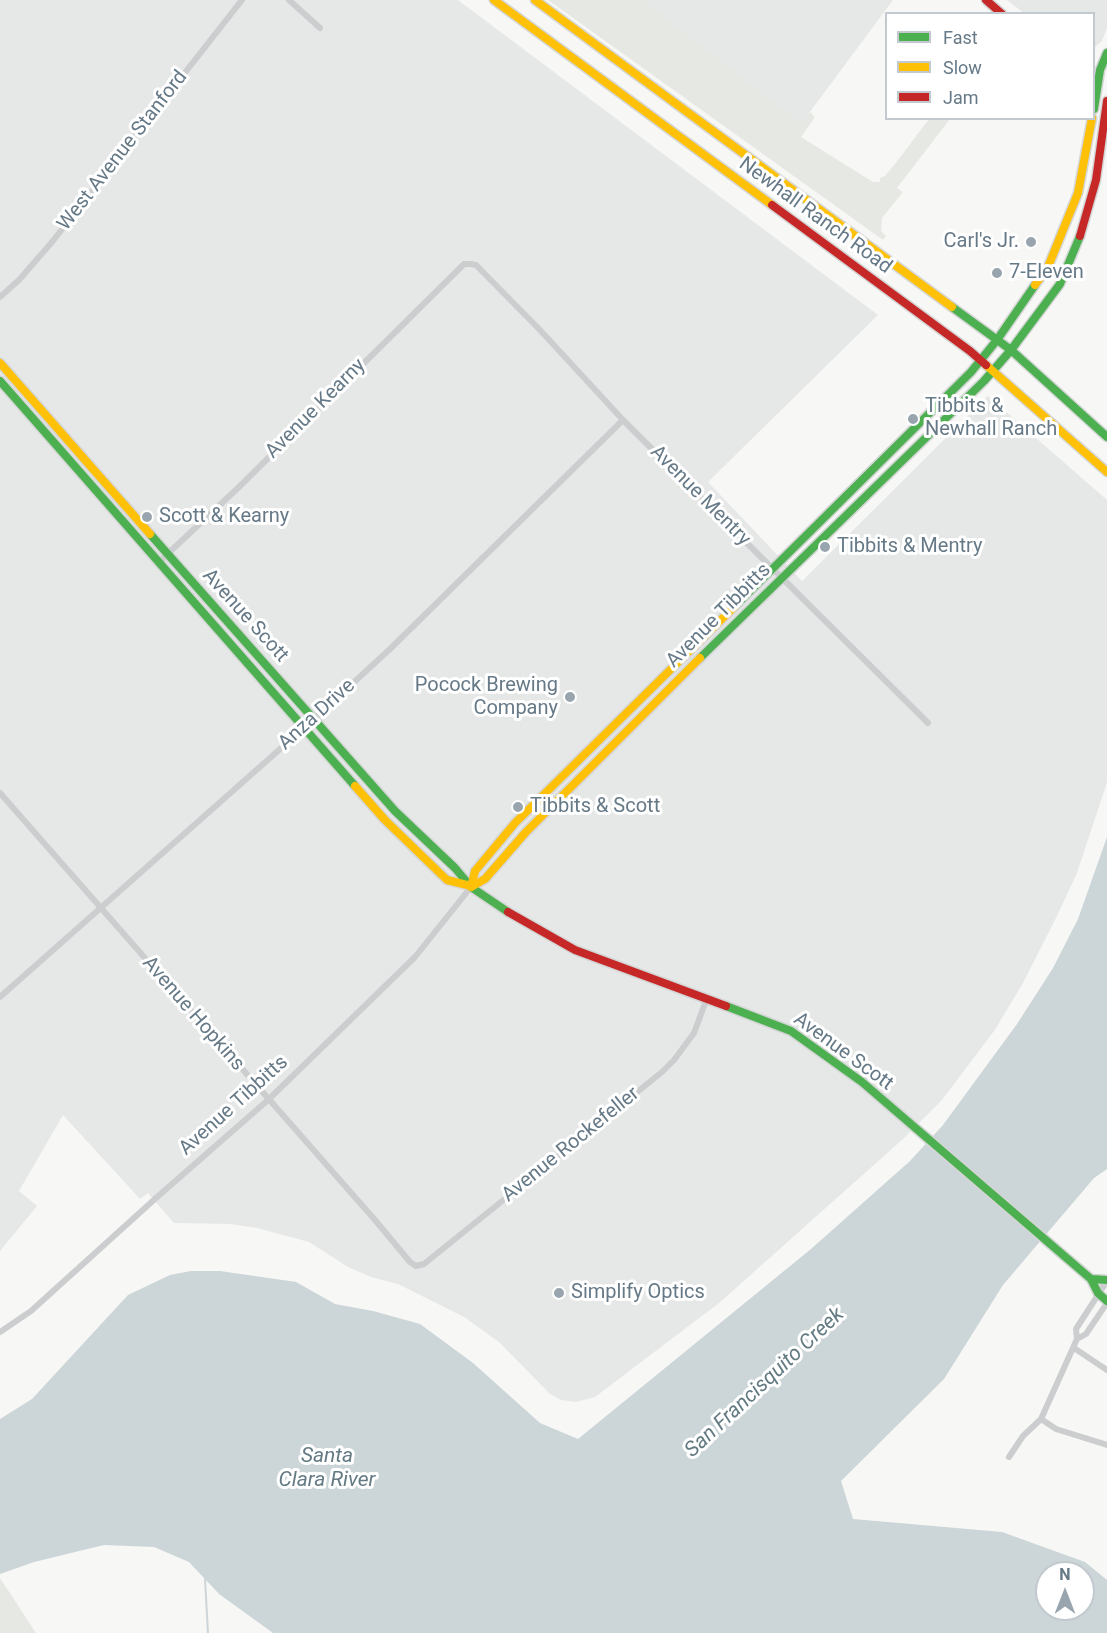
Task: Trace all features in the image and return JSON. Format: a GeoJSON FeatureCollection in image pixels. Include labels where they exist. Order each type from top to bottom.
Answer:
{"type":"FeatureCollection","features":[{"type":"Feature","properties":{"kind":"main road","name":"Newhall Ranch Road"},"geometry":{"type":"LineString","coordinates":[[494,0],[994,370],[1107,472]]}},
{"type":"Feature","properties":{"kind":"main road","name":"Newhall Ranch Road"},"geometry":{"type":"LineString","coordinates":[[535,0],[1011,350],[1107,437]]}},
{"type":"Feature","properties":{"kind":"main road"},"geometry":{"type":"LineString","coordinates":[[986,0],[1000,12]]}},
{"type":"Feature","properties":{"kind":"main road"},"geometry":{"type":"LineString","coordinates":[[1095,102],[1100,70],[1107,53]]}},
{"type":"Feature","properties":{"kind":"main road","name":"Avenue Tibbitts"},"geometry":{"type":"LineString","coordinates":[[471,887],[485,879],[532,826],[781,577],[994,370],[1011,350],[1060,284],[1072,259],[1096,180],[1107,101]]}},
{"type":"Feature","properties":{"kind":"main road","name":"Avenue Tibbitts"},"geometry":{"type":"LineString","coordinates":[[471,887],[475,871],[515,823],[981,360],[1048,267],[1078,193],[1092,120]]}},
{"type":"Feature","properties":{"kind":"main road","name":"Avenue Scott"},"geometry":{"type":"LineString","coordinates":[[0,363],[395,812],[455,868],[471,887],[514,916],[574,950],[791,1031],[862,1082],[918,1130],[1091,1280],[1098,1293],[1107,1302]]}},
{"type":"Feature","properties":{"kind":"main road","name":"Avenue Scott"},"geometry":{"type":"LineString","coordinates":[[0,381],[413,849],[447,880],[471,887]]}},
{"type":"Feature","properties":{"kind":"main road"},"geometry":{"type":"LineString","coordinates":[[1091,1280],[1107,1281]]}},
{"type":"Feature","properties":{"kind":"street","name":"West Avenue Stanford"},"geometry":{"type":"LineString","coordinates":[[0,297],[20,280],[52,242],[242,0]]}},
{"type":"Feature","properties":{"kind":"street"},"geometry":{"type":"LineString","coordinates":[[289,0],[320,28]]}},
{"type":"Feature","properties":{"kind":"street","name":"Avenue Kearny"},"geometry":{"type":"LineString","coordinates":[[159,562],[464,264],[476,265]]}},
{"type":"Feature","properties":{"kind":"street","name":"Avenue Mentry"},"geometry":{"type":"LineString","coordinates":[[476,265],[623,420],[928,723]]}},
{"type":"Feature","properties":{"kind":"street","name":"Anza Drive"},"geometry":{"type":"LineString","coordinates":[[0,997],[305,728],[390,649],[623,420]]}},
{"type":"Feature","properties":{"kind":"street","name":"Avenue Hopkins"},"geometry":{"type":"LineString","coordinates":[[0,793],[360,1202],[410,1262]]}},
{"type":"Feature","properties":{"kind":"street","name":"Avenue Tibbitts"},"geometry":{"type":"LineString","coordinates":[[0,1332],[31,1311],[268,1100],[415,957],[471,887]]}},
{"type":"Feature","properties":{"kind":"street","name":"Avenue Rockefeller"},"geometry":{"type":"LineString","coordinates":[[410,1262],[416,1266],[424,1264],[662,1072],[694,1033],[707,998]]}},
{"type":"Feature","properties":{"kind":"street"},"geometry":{"type":"LineString","coordinates":[[1009,1457],[1023,1436],[1041,1419],[1074,1348],[1077,1339],[1076,1329],[1107,1281]]}},
{"type":"Feature","properties":{"kind":"street"},"geometry":{"type":"LineString","coordinates":[[1077,1339],[1086,1335],[1107,1302]]}},
{"type":"Feature","properties":{"kind":"street"},"geometry":{"type":"LineString","coordinates":[[1074,1348],[1107,1370]]}},
{"type":"Feature","properties":{"kind":"street"},"geometry":{"type":"LineString","coordinates":[[1041,1419],[1056,1429],[1107,1445]]}},
{"type":"Feature","properties":{"kind":"shaded area"},"geometry":{"type":"Polygon","coordinates":[[[0,0],[458,0],[878,315],[708,482],[802,581],[988,396],[1107,500],[1107,782],[1077,873],[1023,983],[994,1031],[942,1100],[903,1139],[719,1303],[595,1397],[576,1402],[561,1400],[550,1394],[499,1342],[464,1317],[398,1284],[371,1277],[348,1267],[309,1242],[257,1228],[231,1224],[174,1223],[148,1193],[140,1199],[63,1115],[19,1191],[37,1206],[0,1251],[0,0]]]}},
{"type":"Feature","properties":{"kind":"shaded area"},"geometry":{"type":"Polygon","coordinates":[[[548,0],[642,0],[801,123],[810,112],[815,117],[801,137],[873,182],[880,182],[880,178],[885,176],[895,164],[928,120],[949,120],[897,188],[903,192],[882,218],[881,231],[886,236],[883,240],[548,0]]]}},
{"type":"Feature","properties":{"kind":"shaded area"},"geometry":{"type":"Polygon","coordinates":[[[642,0],[893,0],[801,124],[642,0]]]}},
{"type":"Feature","properties":{"kind":"shaded area"},"geometry":{"type":"Polygon","coordinates":[[[1007,0],[1107,0],[1107,28],[1102,41],[1095,47],[1095,12],[1023,12],[1007,0]]]}},
{"type":"Feature","properties":{"kind":"shaded area"},"geometry":{"type":"Polygon","coordinates":[[[0,1578],[36,1633],[0,1633],[0,1578]]]}},
{"type":"Feature","properties":{"kind":"water","name":"Santa Clara River"},"geometry":{"type":"Polygon","coordinates":[[[1107,837],[1107,1169],[1094,1178],[1003,1285],[944,1379],[841,1481],[853,1519],[1002,1532],[1082,1561],[1035,1561],[1035,1621],[1095,1621],[1095,1570],[1107,1580],[1107,1633],[273,1633],[219,1594],[189,1562],[154,1547],[104,1545],[34,1562],[0,1574],[0,1419],[32,1399],[128,1295],[170,1275],[191,1271],[220,1271],[296,1282],[335,1304],[373,1311],[420,1324],[473,1363],[540,1423],[578,1439],[811,1249],[910,1161],[943,1125],[1017,1024],[1053,968],[1078,919],[1107,837]]]}},
{"type":"Feature","properties":{"kind":"waterway"},"geometry":{"type":"LineString","coordinates":[[205,1579],[208,1633]]}},
{"type":"Feature","properties":{"kind":"traffic: fast"},"geometry":{"type":"LineString","coordinates":[[1095,102],[1100,70],[1107,53]]}},
{"type":"Feature","properties":{"kind":"traffic: fast"},"geometry":{"type":"LineString","coordinates":[[700,658],[984,381],[1011,350],[1060,284],[1080,236]]}},
{"type":"Feature","properties":{"kind":"traffic: fast"},"geometry":{"type":"LineString","coordinates":[[734,607],[971,372],[997,340],[1035,285]]}},
{"type":"Feature","properties":{"kind":"traffic: fast"},"geometry":{"type":"LineString","coordinates":[[952,307],[1011,350],[1107,437]]}},
{"type":"Feature","properties":{"kind":"traffic: fast"},"geometry":{"type":"LineString","coordinates":[[0,381],[355,786]]}},
{"type":"Feature","properties":{"kind":"traffic: fast"},"geometry":{"type":"LineString","coordinates":[[150,534],[395,811],[455,868],[471,887],[508,912]]}},
{"type":"Feature","properties":{"kind":"traffic: fast"},"geometry":{"type":"LineString","coordinates":[[726,1006],[791,1031],[862,1082],[1091,1279],[1098,1293],[1107,1301]]}},
{"type":"Feature","properties":{"kind":"traffic: fast"},"geometry":{"type":"LineString","coordinates":[[1091,1279],[1107,1280]]}},
{"type":"Feature","properties":{"kind":"traffic: slow"},"geometry":{"type":"LineString","coordinates":[[494,0],[772,205]]}},
{"type":"Feature","properties":{"kind":"traffic: slow"},"geometry":{"type":"LineString","coordinates":[[535,0],[952,307]]}},
{"type":"Feature","properties":{"kind":"traffic: slow"},"geometry":{"type":"LineString","coordinates":[[1035,285],[1048,267],[1078,193],[1092,120]]}},
{"type":"Feature","properties":{"kind":"traffic: slow"},"geometry":{"type":"LineString","coordinates":[[0,363],[150,534]]}},
{"type":"Feature","properties":{"kind":"traffic: slow"},"geometry":{"type":"LineString","coordinates":[[986,365],[1107,472]]}},
{"type":"Feature","properties":{"kind":"traffic: slow"},"geometry":{"type":"LineString","coordinates":[[471,887],[475,871],[515,823],[734,607]]}},
{"type":"Feature","properties":{"kind":"traffic: slow"},"geometry":{"type":"LineString","coordinates":[[471,887],[485,879],[526,832],[700,658]]}},
{"type":"Feature","properties":{"kind":"traffic: slow"},"geometry":{"type":"LineString","coordinates":[[355,786],[385,820],[447,880],[471,886]]}},
{"type":"Feature","properties":{"kind":"traffic: jam"},"geometry":{"type":"LineString","coordinates":[[986,0],[1000,12]]}},
{"type":"Feature","properties":{"kind":"traffic: jam"},"geometry":{"type":"LineString","coordinates":[[1080,236],[1096,180],[1107,101]]}},
{"type":"Feature","properties":{"kind":"traffic: jam"},"geometry":{"type":"LineString","coordinates":[[772,205],[986,365]]}},
{"type":"Feature","properties":{"kind":"traffic: jam"},"geometry":{"type":"LineString","coordinates":[[508,912],[575,950],[726,1006]]}},
{"type":"Feature","properties":{"kind":"place","name":"Carl's Jr."},"geometry":{"type":"Point","coordinates":[1031,242]}},
{"type":"Feature","properties":{"kind":"place","name":"7-Eleven"},"geometry":{"type":"Point","coordinates":[997,273]}},
{"type":"Feature","properties":{"kind":"place","name":"Tibbits & Newhall Ranch"},"geometry":{"type":"Point","coordinates":[913,419]}},
{"type":"Feature","properties":{"kind":"place","name":"Scott & Kearny"},"geometry":{"type":"Point","coordinates":[147,517]}},
{"type":"Feature","properties":{"kind":"place","name":"Tibbits & Mentry"},"geometry":{"type":"Point","coordinates":[825,547]}},
{"type":"Feature","properties":{"kind":"place","name":"Pocock Brewing Company"},"geometry":{"type":"Point","coordinates":[570,697]}},
{"type":"Feature","properties":{"kind":"place","name":"Tibbits & Scott"},"geometry":{"type":"Point","coordinates":[518,807]}},
{"type":"Feature","properties":{"kind":"place","name":"Simplify Optics"},"geometry":{"type":"Point","coordinates":[559,1293]}},
{"type":"Feature","properties":{"kind":"water label","name":"San Francisquito Creek"},"geometry":{"type":"Point","coordinates":[765,1383]}}]}
